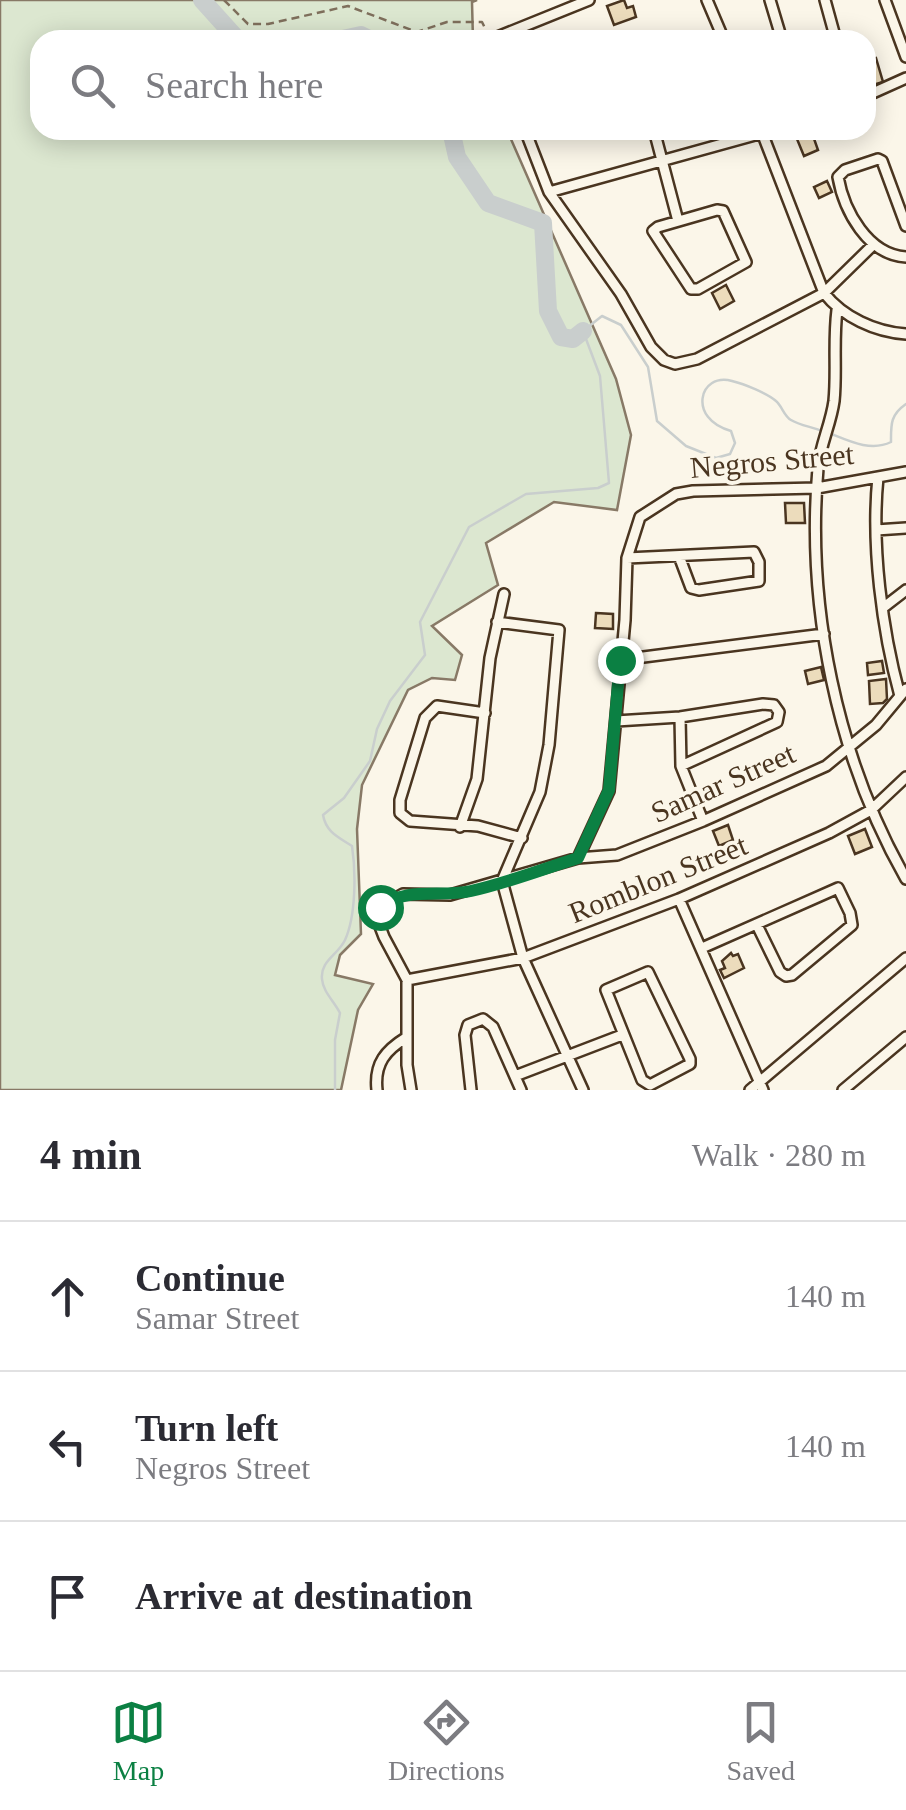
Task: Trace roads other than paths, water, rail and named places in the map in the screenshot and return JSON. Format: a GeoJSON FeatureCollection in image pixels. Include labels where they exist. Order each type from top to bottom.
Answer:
{"type":"FeatureCollection","features":[{"type":"Feature","properties":{"kind":"street"},"geometry":{"type":"LineString","coordinates":[[513,30],[588,0]]}},
{"type":"Feature","properties":{"kind":"street"},"geometry":{"type":"LineString","coordinates":[[707,0],[720,30]]}},
{"type":"Feature","properties":{"kind":"street"},"geometry":{"type":"LineString","coordinates":[[770,0],[779,30]]}},
{"type":"Feature","properties":{"kind":"street"},"geometry":{"type":"LineString","coordinates":[[825,0],[833,30]]}},
{"type":"Feature","properties":{"kind":"street"},"geometry":{"type":"LineString","coordinates":[[885,0],[906,57]]}},
{"type":"Feature","properties":{"kind":"street"},"geometry":{"type":"LineString","coordinates":[[876,92],[906,78]]}},
{"type":"Feature","properties":{"kind":"street"},"geometry":{"type":"LineString","coordinates":[[529,140],[549,192],[622,294],[651,347],[664,360],[675,364],[698,359],[824,293],[873,246]]}},
{"type":"Feature","properties":{"kind":"street"},"geometry":{"type":"LineString","coordinates":[[656,140],[678,220]]}},
{"type":"Feature","properties":{"kind":"street"},"geometry":{"type":"LineString","coordinates":[[549,192],[735,140]]}},
{"type":"Feature","properties":{"kind":"street"},"geometry":{"type":"LineString","coordinates":[[768,140],[824,293],[836,310],[906,334]]}},
{"type":"Feature","properties":{"kind":"street"},"geometry":{"type":"LineString","coordinates":[[906,226],[885,166],[878,158],[845,170],[838,177],[864,238],[873,246],[906,257]]}},
{"type":"Feature","properties":{"kind":"street"},"geometry":{"type":"LineString","coordinates":[[893,188],[906,184]]}},
{"type":"Feature","properties":{"kind":"street"},"geometry":{"type":"LineString","coordinates":[[723,210],[746,262],[691,289],[653,231],[678,220],[723,210]]}},
{"type":"Feature","properties":{"kind":"street"},"geometry":{"type":"LineString","coordinates":[[836,310],[831,417],[817,488],[816,555],[824,634],[850,749],[871,810],[906,879]]}},
{"type":"Feature","properties":{"kind":"street","name":"Negros Street"},"geometry":{"type":"LineString","coordinates":[[578,858],[609,790],[626,558],[640,516],[676,494],[817,488],[906,472]]}},
{"type":"Feature","properties":{"kind":"street"},"geometry":{"type":"LineString","coordinates":[[878,477],[876,530],[890,660],[903,693]]}},
{"type":"Feature","properties":{"kind":"street"},"geometry":{"type":"LineString","coordinates":[[876,530],[906,528]]}},
{"type":"Feature","properties":{"kind":"street"},"geometry":{"type":"LineString","coordinates":[[626,558],[754,552],[759,562],[758,581],[691,588],[679,556]]}},
{"type":"Feature","properties":{"kind":"street"},"geometry":{"type":"LineString","coordinates":[[884,607],[906,590]]}},
{"type":"Feature","properties":{"kind":"street"},"geometry":{"type":"LineString","coordinates":[[460,827],[477,779],[504,594]]}},
{"type":"Feature","properties":{"kind":"street"},"geometry":{"type":"LineString","coordinates":[[497,622],[559,630],[550,745],[540,792],[502,881],[523,958],[583,1090]]}},
{"type":"Feature","properties":{"kind":"street"},"geometry":{"type":"LineString","coordinates":[[620,660],[824,634]]}},
{"type":"Feature","properties":{"kind":"street","name":"Samar Street"},"geometry":{"type":"LineString","coordinates":[[407,980],[379,924],[380,907],[403,894],[450,895],[578,858],[617,855],[703,821],[826,766],[850,749],[903,693]]}},
{"type":"Feature","properties":{"kind":"street"},"geometry":{"type":"LineString","coordinates":[[616,721],[774,705],[777,722],[682,766]]}},
{"type":"Feature","properties":{"kind":"street"},"geometry":{"type":"LineString","coordinates":[[485,713],[437,706],[424,718],[400,800],[400,813],[410,821],[478,826],[522,838]]}},
{"type":"Feature","properties":{"kind":"street"},"geometry":{"type":"LineString","coordinates":[[680,717],[682,766],[703,821]]}},
{"type":"Feature","properties":{"kind":"street","name":"Romblon Street"},"geometry":{"type":"LineString","coordinates":[[407,980],[523,958],[679,899],[777,858],[871,810],[906,777]]}},
{"type":"Feature","properties":{"kind":"street"},"geometry":{"type":"LineString","coordinates":[[702,948],[838,888],[852,924],[786,976],[780,972],[757,925]]}},
{"type":"Feature","properties":{"kind":"street"},"geometry":{"type":"LineString","coordinates":[[679,899],[761,1086]]}},
{"type":"Feature","properties":{"kind":"street"},"geometry":{"type":"LineString","coordinates":[[750,1090],[761,1086],[906,958]]}},
{"type":"Feature","properties":{"kind":"street"},"geometry":{"type":"LineString","coordinates":[[648,972],[690,1064],[646,1085],[622,1035],[606,990],[648,972]]}},
{"type":"Feature","properties":{"kind":"street"},"geometry":{"type":"LineString","coordinates":[[407,980],[411,1090]]}},
{"type":"Feature","properties":{"kind":"street"},"geometry":{"type":"LineString","coordinates":[[471,1090],[465,1035],[468,1025],[483,1019],[493,1027],[520,1090]]}},
{"type":"Feature","properties":{"kind":"street"},"geometry":{"type":"LineString","coordinates":[[514,1076],[622,1035]]}},
{"type":"Feature","properties":{"kind":"street"},"geometry":{"type":"LineString","coordinates":[[377,1090],[379,1063],[389,1048],[407,1036]]}},
{"type":"Feature","properties":{"kind":"street"},"geometry":{"type":"LineString","coordinates":[[843,1090],[906,1036]]}},
{"type":"Feature","properties":{"kind":"waterway"},"geometry":{"type":"LineString","coordinates":[[202,0],[229,30]]}},
{"type":"Feature","properties":{"kind":"waterway"},"geometry":{"type":"LineString","coordinates":[[453,140],[457,157],[488,203],[543,223],[548,311],[561,337],[573,339],[583,331]]}},
{"type":"Feature","properties":{"kind":"waterway"},"geometry":{"type":"LineString","coordinates":[[335,1090],[335,1040],[340,1013],[324,988],[322,973],[349,930],[354,868],[352,846],[330,830],[323,815],[344,798],[370,761],[377,729],[390,701],[425,655],[420,622],[469,527],[526,494],[598,488],[609,483],[600,376],[583,331],[602,316],[621,325],[648,367],[657,421],[686,446],[716,458],[730,454],[735,443],[731,431],[717,425],[703,408],[706,390],[721,380],[761,392],[776,401],[791,420],[822,431]]}},
{"type":"Feature","properties":{"kind":"waterway"},"geometry":{"type":"LineString","coordinates":[[829,433],[868,446],[891,442],[894,416],[906,404]]}}]}
